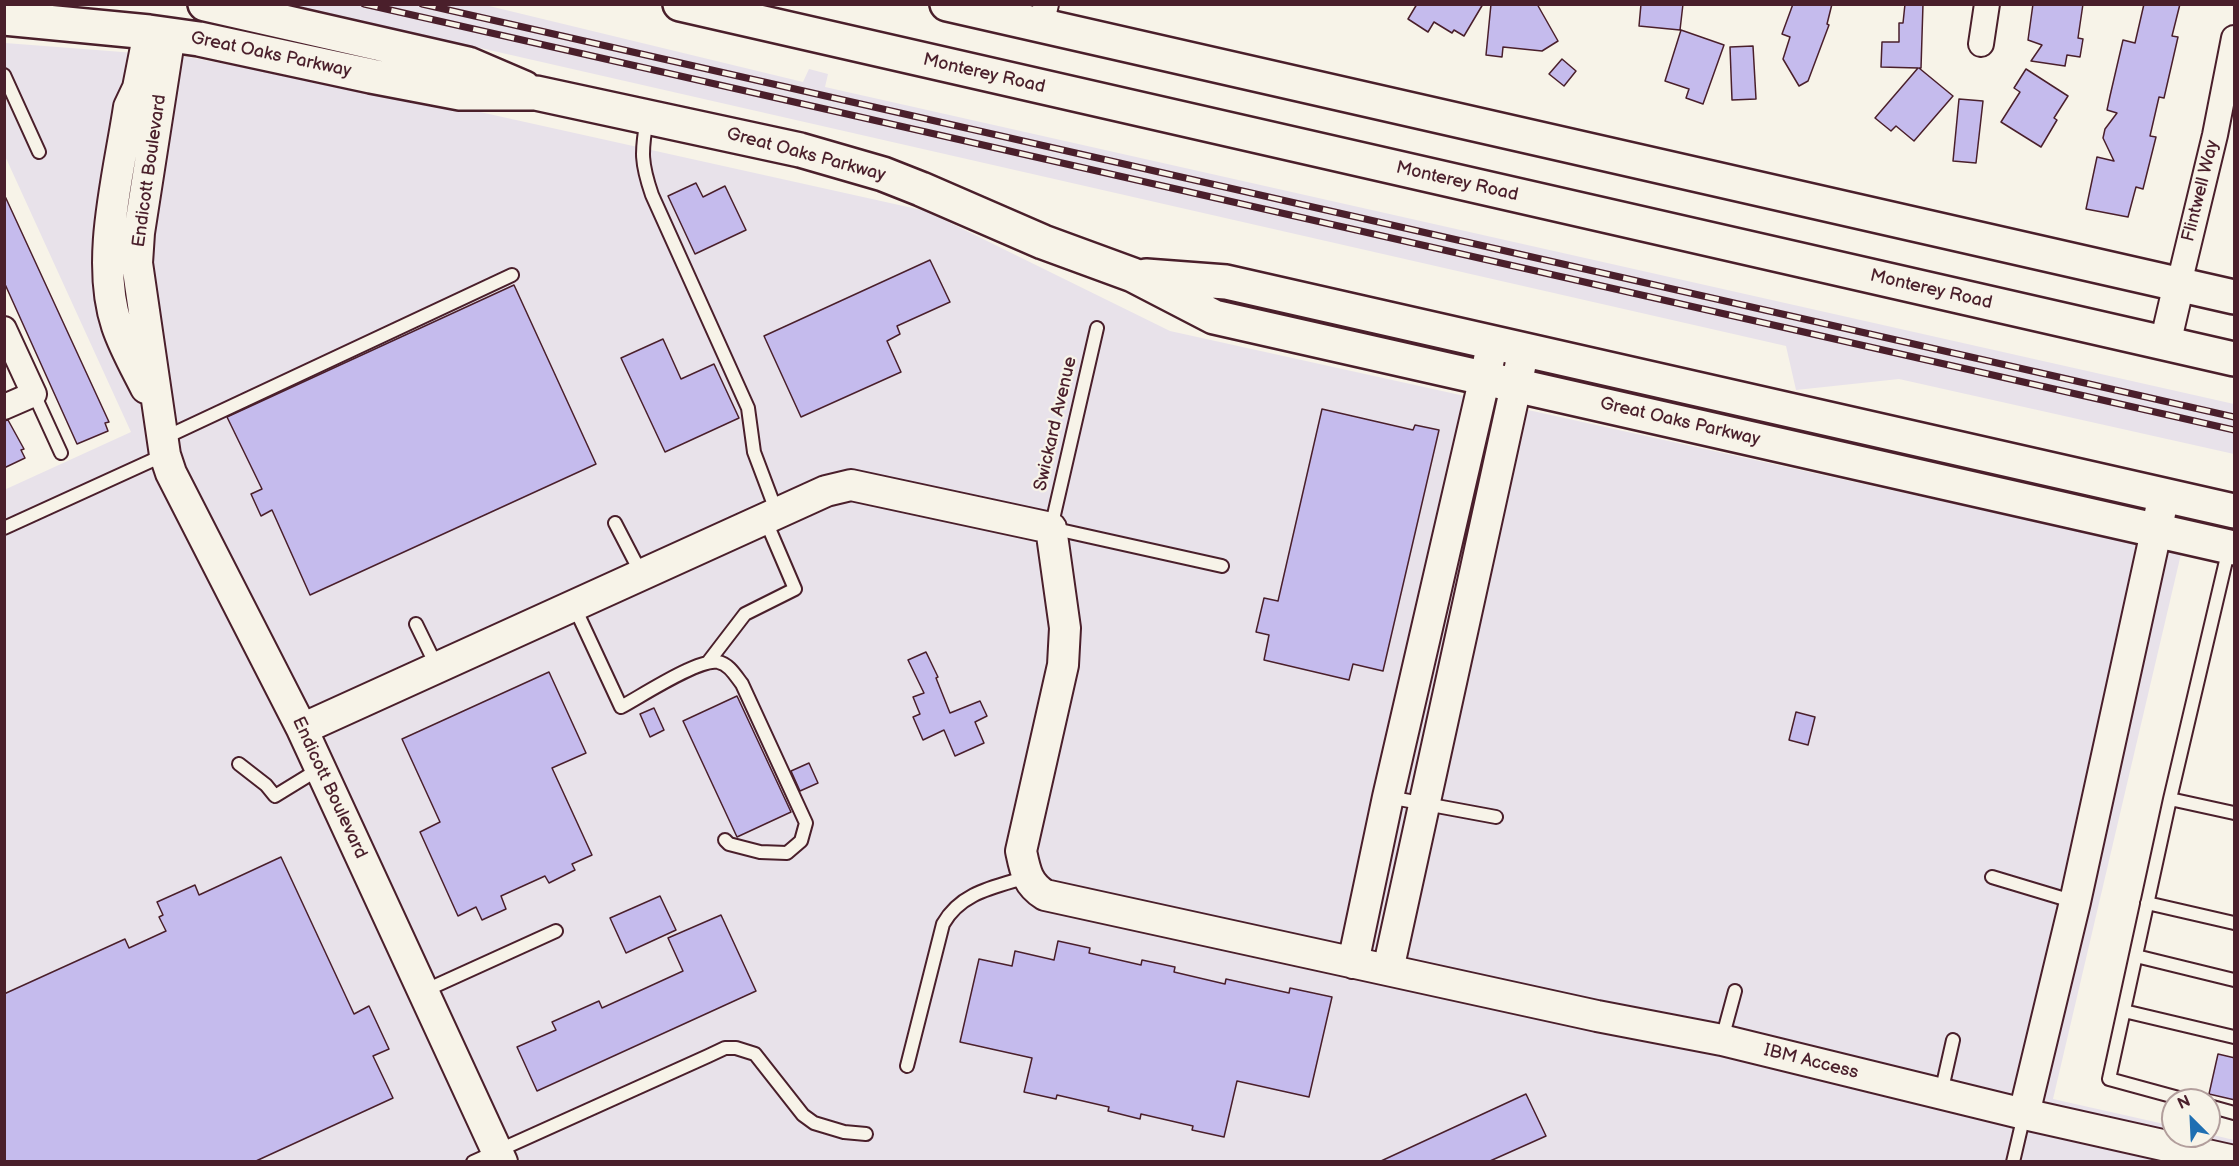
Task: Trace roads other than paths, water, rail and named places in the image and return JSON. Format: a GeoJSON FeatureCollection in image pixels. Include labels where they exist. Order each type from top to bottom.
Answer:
{"type":"FeatureCollection","features":[{"type":"Feature","properties":{"kind":"main road","name":"Monterey Road"},"geometry":{"type":"LineString","coordinates":[[680,4],[2235,359]]}},
{"type":"Feature","properties":{"kind":"main road"},"geometry":{"type":"LineString","coordinates":[[947,4],[1043,15],[2235,297]]}},
{"type":"Feature","properties":{"kind":"main road"},"geometry":{"type":"LineString","coordinates":[[160,33],[160,21],[171,17],[205,21],[220,7]]}},
{"type":"Feature","properties":{"kind":"main road","name":"Great Oaks Parkway"},"geometry":{"type":"LineString","coordinates":[[220,7],[468,64],[536,93],[800,150],[883,174],[1043,242],[1133,275],[1214,317],[2232,548]]}},
{"type":"Feature","properties":{"kind":"main road","name":"Great Oaks Parkway"},"geometry":{"type":"LineString","coordinates":[[4,18],[160,33],[460,93],[536,93]]}},
{"type":"Feature","properties":{"kind":"main road","name":"Great Oaks Parkway"},"geometry":{"type":"LineString","coordinates":[[1133,275],[1226,282],[2235,511]]}},
{"type":"Feature","properties":{"kind":"street"},"geometry":{"type":"LineString","coordinates":[[1981,44],[1987,4]]}},
{"type":"Feature","properties":{"kind":"street","name":"Endicott Boulevard"},"geometry":{"type":"LineString","coordinates":[[160,33],[129,107],[107,246],[108,279],[117,328],[162,436]]}},
{"type":"Feature","properties":{"kind":"street","name":"Endicott Boulevard"},"geometry":{"type":"LineString","coordinates":[[160,33],[152,155],[137,263],[162,436],[171,473],[302,729],[423,992],[491,1158]]}},
{"type":"Feature","properties":{"kind":"street","name":"Flintwell Way"},"geometry":{"type":"LineString","coordinates":[[2165,344],[2178,284],[2227,118],[2235,38]]}},
{"type":"Feature","properties":{"kind":"street"},"geometry":{"type":"LineString","coordinates":[[122,151],[152,155]]}},
{"type":"Feature","properties":{"kind":"street"},"geometry":{"type":"LineString","coordinates":[[4,329],[34,394],[4,408]]}},
{"type":"Feature","properties":{"kind":"street"},"geometry":{"type":"LineString","coordinates":[[1353,963],[1388,797],[1484,378],[1508,346]]}},
{"type":"Feature","properties":{"kind":"street"},"geometry":{"type":"LineString","coordinates":[[1388,970],[1516,385],[1508,346]]}},
{"type":"Feature","properties":{"kind":"street"},"geometry":{"type":"LineString","coordinates":[[302,729],[826,491],[851,486],[1051,528],[1065,628],[1063,665],[1021,851],[1027,877]]}},
{"type":"Feature","properties":{"kind":"street"},"geometry":{"type":"LineString","coordinates":[[2024,1114],[2075,902],[2164,495]]}},
{"type":"Feature","properties":{"kind":"street","name":"IBM Access"},"geometry":{"type":"LineString","coordinates":[[1027,877],[1035,890],[1045,895],[1597,1016],[1722,1040],[2024,1114],[2235,1161]]}},
{"type":"Feature","properties":{"kind":"lane"},"geometry":{"type":"LineString","coordinates":[[4,75],[39,152]]}},
{"type":"Feature","properties":{"kind":"lane"},"geometry":{"type":"LineString","coordinates":[[573,606],[621,707],[656,686],[709,661],[745,614],[795,590],[771,516],[754,452],[748,408],[655,204],[643,169],[642,151],[648,116]]}},
{"type":"Feature","properties":{"kind":"lane"},"geometry":{"type":"LineString","coordinates":[[4,528],[162,436],[512,275]]}},
{"type":"Feature","properties":{"kind":"lane","name":"Swickard Avenue"},"geometry":{"type":"LineString","coordinates":[[1051,528],[1096,328]]}},
{"type":"Feature","properties":{"kind":"lane"},"geometry":{"type":"LineString","coordinates":[[34,394],[61,453]]}},
{"type":"Feature","properties":{"kind":"lane"},"geometry":{"type":"LineString","coordinates":[[615,523],[642,575]]}},
{"type":"Feature","properties":{"kind":"lane"},"geometry":{"type":"LineString","coordinates":[[1051,528],[1222,566]]}},
{"type":"Feature","properties":{"kind":"lane"},"geometry":{"type":"LineString","coordinates":[[2161,1093],[2109,1079],[2170,799],[2232,548]]}},
{"type":"Feature","properties":{"kind":"lane"},"geometry":{"type":"LineString","coordinates":[[416,624],[437,668]]}},
{"type":"Feature","properties":{"kind":"lane"},"geometry":{"type":"LineString","coordinates":[[709,661],[729,666],[742,684],[806,823],[801,841],[787,853],[759,852],[729,844],[725,840]]}},
{"type":"Feature","properties":{"kind":"lane"},"geometry":{"type":"LineString","coordinates":[[239,764],[266,785],[274,796],[320,768]]}},
{"type":"Feature","properties":{"kind":"lane"},"geometry":{"type":"LineString","coordinates":[[1388,797],[1496,817]]}},
{"type":"Feature","properties":{"kind":"lane"},"geometry":{"type":"LineString","coordinates":[[2170,799],[2235,813]]}},
{"type":"Feature","properties":{"kind":"lane"},"geometry":{"type":"LineString","coordinates":[[908,1066],[943,924],[950,912],[962,900],[977,893],[1027,877]]}},
{"type":"Feature","properties":{"kind":"lane"},"geometry":{"type":"LineString","coordinates":[[1992,877],[2075,902]]}},
{"type":"Feature","properties":{"kind":"lane"},"geometry":{"type":"LineString","coordinates":[[2147,903],[2235,923]]}},
{"type":"Feature","properties":{"kind":"lane"},"geometry":{"type":"LineString","coordinates":[[423,992],[556,931]]}},
{"type":"Feature","properties":{"kind":"lane"},"geometry":{"type":"LineString","coordinates":[[2136,956],[2235,980]]}},
{"type":"Feature","properties":{"kind":"lane"},"geometry":{"type":"LineString","coordinates":[[1722,1040],[1735,991]]}},
{"type":"Feature","properties":{"kind":"lane"},"geometry":{"type":"LineString","coordinates":[[2124,1011],[2235,1037]]}},
{"type":"Feature","properties":{"kind":"lane"},"geometry":{"type":"LineString","coordinates":[[1941,1094],[1953,1040]]}},
{"type":"Feature","properties":{"kind":"lane"},"geometry":{"type":"LineString","coordinates":[[491,1158],[725,1048],[736,1048],[755,1054],[802,1114],[814,1123],[844,1132],[866,1134]]}},
{"type":"Feature","properties":{"kind":"lane"},"geometry":{"type":"LineString","coordinates":[[2013,1161],[2024,1114]]}},
{"type":"Feature","properties":{"kind":"railway"},"geometry":{"type":"LineString","coordinates":[[364,4],[2234,430]]}},
{"type":"Feature","properties":{"kind":"railway"},"geometry":{"type":"LineString","coordinates":[[422,4],[2234,417]]}}]}
